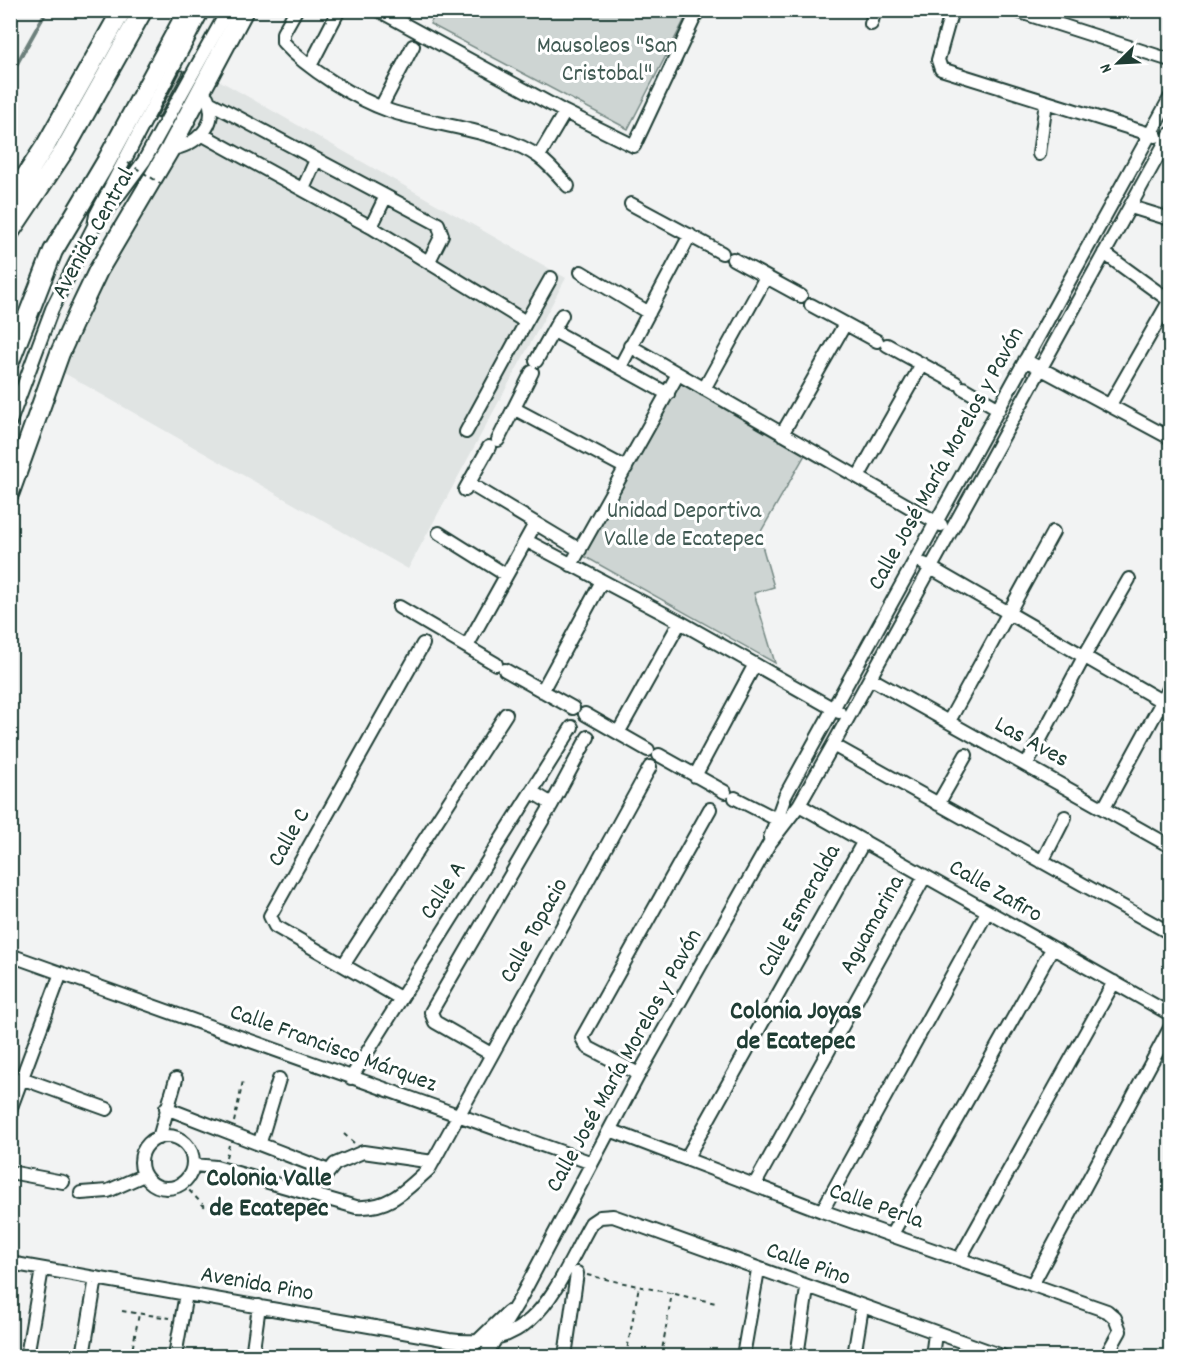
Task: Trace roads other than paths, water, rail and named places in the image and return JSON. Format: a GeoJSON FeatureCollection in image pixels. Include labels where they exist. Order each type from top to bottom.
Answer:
{"type":"FeatureCollection","features":[{"type":"Feature","properties":{"kind":"highway"},"geometry":{"type":"LineString","coordinates":[[10,200],[46,145],[122,10]]}},
{"type":"Feature","properties":{"kind":"highway"},"geometry":{"type":"LineString","coordinates":[[10,232],[64,151],[143,10]]}},
{"type":"Feature","properties":{"kind":"highway","name":"Avenida Central"},"geometry":{"type":"LineString","coordinates":[[10,361],[52,251],[106,162],[188,10]]}},
{"type":"Feature","properties":{"kind":"highway","name":"Avenida Central"},"geometry":{"type":"LineString","coordinates":[[10,492],[60,352],[78,313],[130,213],[206,96],[244,10]]}},
{"type":"Feature","properties":{"kind":"street"},"geometry":{"type":"LineString","coordinates":[[94,226],[96,215],[145,117],[203,10]]}},
{"type":"Feature","properties":{"kind":"street"},"geometry":{"type":"LineString","coordinates":[[10,422],[52,309],[94,226],[122,193],[144,160],[228,10]]}},
{"type":"Feature","properties":{"kind":"street"},"geometry":{"type":"LineString","coordinates":[[296,10],[282,39],[285,44],[357,97],[381,107],[474,131],[528,150],[539,156],[568,186]]}},
{"type":"Feature","properties":{"kind":"street"},"geometry":{"type":"LineString","coordinates":[[311,64],[339,10]]}},
{"type":"Feature","properties":{"kind":"street"},"geometry":{"type":"LineString","coordinates":[[378,10],[565,112],[634,146],[698,10]]}},
{"type":"Feature","properties":{"kind":"street"},"geometry":{"type":"LineString","coordinates":[[871,24],[875,10]]}},
{"type":"Feature","properties":{"kind":"street"},"geometry":{"type":"LineString","coordinates":[[952,10],[938,60],[939,67],[944,71],[1169,138]]}},
{"type":"Feature","properties":{"kind":"street"},"geometry":{"type":"LineString","coordinates":[[1014,10],[1170,60]]}},
{"type":"Feature","properties":{"kind":"street"},"geometry":{"type":"LineString","coordinates":[[381,107],[413,46]]}},
{"type":"Feature","properties":{"kind":"street"},"geometry":{"type":"LineString","coordinates":[[170,149],[184,146],[203,135],[209,123],[206,96]]}},
{"type":"Feature","properties":{"kind":"street"},"geometry":{"type":"LineString","coordinates":[[206,96],[384,198],[440,226],[442,235],[429,261]]}},
{"type":"Feature","properties":{"kind":"street","name":"Calle José María Morelos y Pavón"},"geometry":{"type":"LineString","coordinates":[[781,822],[785,796],[1170,98]]}},
{"type":"Feature","properties":{"kind":"street"},"geometry":{"type":"LineString","coordinates":[[1039,154],[1046,102]]}},
{"type":"Feature","properties":{"kind":"street"},"geometry":{"type":"LineString","coordinates":[[539,156],[565,112]]}},
{"type":"Feature","properties":{"kind":"street"},"geometry":{"type":"LineString","coordinates":[[203,135],[429,261],[526,322]]}},
{"type":"Feature","properties":{"kind":"street","name":"Calle José María Morelos y Pavón"},"geometry":{"type":"LineString","coordinates":[[485,1356],[520,1299],[639,1074],[781,822],[799,805],[833,745],[929,567],[1169,138]]}},
{"type":"Feature","properties":{"kind":"street"},"geometry":{"type":"LineString","coordinates":[[303,189],[316,160]]}},
{"type":"Feature","properties":{"kind":"street"},"geometry":{"type":"LineString","coordinates":[[370,227],[384,198]]}},
{"type":"Feature","properties":{"kind":"street"},"geometry":{"type":"LineString","coordinates":[[631,204],[801,296]]}},
{"type":"Feature","properties":{"kind":"street"},"geometry":{"type":"LineString","coordinates":[[1131,207],[1170,219]]}},
{"type":"Feature","properties":{"kind":"street"},"geometry":{"type":"LineString","coordinates":[[620,367],[690,235]]}},
{"type":"Feature","properties":{"kind":"street"},"geometry":{"type":"LineString","coordinates":[[1104,252],[1170,300],[1111,404]]}},
{"type":"Feature","properties":{"kind":"street"},"geometry":{"type":"LineString","coordinates":[[581,272],[649,314]]}},
{"type":"Feature","properties":{"kind":"street"},"geometry":{"type":"LineString","coordinates":[[704,389],[766,277]]}},
{"type":"Feature","properties":{"kind":"street"},"geometry":{"type":"LineString","coordinates":[[466,432],[552,278]]}},
{"type":"Feature","properties":{"kind":"street"},"geometry":{"type":"LineString","coordinates":[[811,305],[922,364],[999,409]]}},
{"type":"Feature","properties":{"kind":"street"},"geometry":{"type":"LineString","coordinates":[[562,315],[515,409],[467,487],[580,550]]}},
{"type":"Feature","properties":{"kind":"street"},"geometry":{"type":"LineString","coordinates":[[782,434],[845,324]]}},
{"type":"Feature","properties":{"kind":"street"},"geometry":{"type":"LineString","coordinates":[[554,331],[668,394]]}},
{"type":"Feature","properties":{"kind":"street"},"geometry":{"type":"LineString","coordinates":[[630,346],[950,530]]}},
{"type":"Feature","properties":{"kind":"street"},"geometry":{"type":"LineString","coordinates":[[1026,360],[1170,438]]}},
{"type":"Feature","properties":{"kind":"street"},"geometry":{"type":"LineString","coordinates":[[858,477],[922,364]]}},
{"type":"Feature","properties":{"kind":"street"},"geometry":{"type":"LineString","coordinates":[[572,565],[678,374]]}},
{"type":"Feature","properties":{"kind":"street"},"geometry":{"type":"LineString","coordinates":[[515,409],[626,468]]}},
{"type":"Feature","properties":{"kind":"street"},"geometry":{"type":"LineString","coordinates":[[467,646],[535,524]]}},
{"type":"Feature","properties":{"kind":"street"},"geometry":{"type":"LineString","coordinates":[[949,721],[1053,532]]}},
{"type":"Feature","properties":{"kind":"street"},"geometry":{"type":"LineString","coordinates":[[439,533],[506,575]]}},
{"type":"Feature","properties":{"kind":"street"},"geometry":{"type":"LineString","coordinates":[[527,541],[680,622],[847,717]]}},
{"type":"Feature","properties":{"kind":"street"},"geometry":{"type":"LineString","coordinates":[[915,560],[1166,703]]}},
{"type":"Feature","properties":{"kind":"street"},"geometry":{"type":"LineString","coordinates":[[1027,764],[1085,655],[1129,579]]}},
{"type":"Feature","properties":{"kind":"street"},"geometry":{"type":"LineString","coordinates":[[542,691],[602,581]]}},
{"type":"Feature","properties":{"kind":"street"},"geometry":{"type":"LineString","coordinates":[[399,607],[573,708]]}},
{"type":"Feature","properties":{"kind":"street"},"geometry":{"type":"LineString","coordinates":[[618,733],[680,622]]}},
{"type":"Feature","properties":{"kind":"street","name":"Calle C"},"geometry":{"type":"LineString","coordinates":[[400,998],[274,926],[270,916],[423,644]]}},
{"type":"Feature","properties":{"kind":"street"},"geometry":{"type":"LineString","coordinates":[[695,776],[754,666]]}},
{"type":"Feature","properties":{"kind":"street","name":"Las Aves"},"geometry":{"type":"LineString","coordinates":[[870,678],[1170,846]]}},
{"type":"Feature","properties":{"kind":"street"},"geometry":{"type":"LineString","coordinates":[[1104,808],[1166,703],[1170,687]]}},
{"type":"Feature","properties":{"kind":"street"},"geometry":{"type":"LineString","coordinates":[[344,964],[506,714]]}},
{"type":"Feature","properties":{"kind":"street"},"geometry":{"type":"LineString","coordinates":[[585,714],[781,822]]}},
{"type":"Feature","properties":{"kind":"street","name":"Calle A"},"geometry":{"type":"LineString","coordinates":[[351,1078],[572,727]]}},
{"type":"Feature","properties":{"kind":"street"},"geometry":{"type":"LineString","coordinates":[[491,1054],[435,1022],[431,1012],[552,804],[588,736]]}},
{"type":"Feature","properties":{"kind":"street"},"geometry":{"type":"LineString","coordinates":[[833,745],[1042,862],[1169,927]]}},
{"type":"Feature","properties":{"kind":"street"},"geometry":{"type":"LineString","coordinates":[[938,804],[966,755]]}},
{"type":"Feature","properties":{"kind":"street","name":"Calle Topacio"},"geometry":{"type":"LineString","coordinates":[[194,1166],[216,1167],[310,1196],[356,1207],[372,1208],[399,1197],[429,1169],[456,1115],[650,768]]}},
{"type":"Feature","properties":{"kind":"street"},"geometry":{"type":"LineString","coordinates":[[532,792],[552,804]]}},
{"type":"Feature","properties":{"kind":"street","name":"Calle Zafiro"},"geometry":{"type":"LineString","coordinates":[[799,805],[1170,1014]]}},
{"type":"Feature","properties":{"kind":"street"},"geometry":{"type":"LineString","coordinates":[[639,1074],[587,1047],[582,1038],[710,809]]}},
{"type":"Feature","properties":{"kind":"street"},"geometry":{"type":"LineString","coordinates":[[1042,862],[1065,818]]}},
{"type":"Feature","properties":{"kind":"street","name":"Calle Esmeralda"},"geometry":{"type":"LineString","coordinates":[[686,1159],[864,841]]}},
{"type":"Feature","properties":{"kind":"street","name":"Aguamarina"},"geometry":{"type":"LineString","coordinates":[[754,1184],[925,876]]}},
{"type":"Feature","properties":{"kind":"street"},"geometry":{"type":"LineString","coordinates":[[822,1211],[987,912]]}},
{"type":"Feature","properties":{"kind":"street"},"geometry":{"type":"LineString","coordinates":[[892,1234],[1052,949]]}},
{"type":"Feature","properties":{"kind":"street","name":"Calle Francisco Márquez"},"geometry":{"type":"LineString","coordinates":[[10,955],[592,1163]]}},
{"type":"Feature","properties":{"kind":"street"},"geometry":{"type":"LineString","coordinates":[[10,1110],[61,973]]}},
{"type":"Feature","properties":{"kind":"street"},"geometry":{"type":"LineString","coordinates":[[960,1258],[1114,982]]}},
{"type":"Feature","properties":{"kind":"street"},"geometry":{"type":"LineString","coordinates":[[1032,1285],[1170,1028]]}},
{"type":"Feature","properties":{"kind":"street"},"geometry":{"type":"LineString","coordinates":[[21,1078],[107,1109]]}},
{"type":"Feature","properties":{"kind":"street"},"geometry":{"type":"LineString","coordinates":[[159,1138],[176,1079]]}},
{"type":"Feature","properties":{"kind":"street"},"geometry":{"type":"LineString","coordinates":[[260,1142],[279,1079]]}},
{"type":"Feature","properties":{"kind":"street"},"geometry":{"type":"LineString","coordinates":[[166,1108],[260,1142],[329,1172]]}},
{"type":"Feature","properties":{"kind":"street","name":"Calle Perla"},"geometry":{"type":"LineString","coordinates":[[610,1130],[822,1211],[1107,1311],[1116,1318],[1120,1331],[1106,1356]]}},
{"type":"Feature","properties":{"kind":"street"},"geometry":{"type":"LineString","coordinates":[[172,1136],[184,1142],[192,1152],[194,1166],[190,1176],[183,1184],[169,1189],[155,1185],[144,1175],[141,1164],[143,1153],[149,1144],[159,1138],[172,1136]]}},
{"type":"Feature","properties":{"kind":"street"},"geometry":{"type":"LineString","coordinates":[[310,1196],[329,1172],[347,1157],[363,1152],[433,1162]]}},
{"type":"Feature","properties":{"kind":"street"},"geometry":{"type":"LineString","coordinates":[[10,1172],[63,1182]]}},
{"type":"Feature","properties":{"kind":"street"},"geometry":{"type":"LineString","coordinates":[[81,1192],[108,1191],[144,1175]]}},
{"type":"Feature","properties":{"kind":"street","name":"Calle Pino"},"geometry":{"type":"LineString","coordinates":[[496,1339],[535,1318],[548,1300],[591,1223],[600,1217],[613,1216],[807,1289],[1002,1356]]}},
{"type":"Feature","properties":{"kind":"street","name":"Avenida Pino"},"geometry":{"type":"LineString","coordinates":[[10,1263],[449,1340],[474,1342],[496,1339]]}},
{"type":"Feature","properties":{"kind":"street"},"geometry":{"type":"LineString","coordinates":[[27,1356],[42,1269]]}},
{"type":"Feature","properties":{"kind":"street"},"geometry":{"type":"LineString","coordinates":[[743,1356],[758,1270]]}},
{"type":"Feature","properties":{"kind":"street"},"geometry":{"type":"LineString","coordinates":[[565,1356],[577,1273]]}},
{"type":"Feature","properties":{"kind":"street"},"geometry":{"type":"LineString","coordinates":[[82,1356],[96,1278]]}},
{"type":"Feature","properties":{"kind":"street"},"geometry":{"type":"LineString","coordinates":[[797,1356],[807,1289]]}},
{"type":"Feature","properties":{"kind":"street"},"geometry":{"type":"LineString","coordinates":[[175,1356],[186,1294]]}},
{"type":"Feature","properties":{"kind":"street","name":"Calle José María Morelos y Pavón"},"geometry":{"type":"LineString","coordinates":[[462,1356],[520,1299]]}},
{"type":"Feature","properties":{"kind":"street"},"geometry":{"type":"LineString","coordinates":[[252,1356],[259,1306]]}},
{"type":"Feature","properties":{"kind":"street"},"geometry":{"type":"LineString","coordinates":[[854,1356],[862,1307]]}},
{"type":"Feature","properties":{"kind":"street"},"geometry":{"type":"LineString","coordinates":[[932,1356],[935,1334]]}},
{"type":"Feature","properties":{"kind":"waterway"},"geometry":{"type":"LineString","coordinates":[[10,76],[47,10]]}},
{"type":"Feature","properties":{"kind":"district","name":"Colonia Joyas de Ecatepec"},"geometry":{"type":"Point","coordinates":[796,1027]}},
{"type":"Feature","properties":{"kind":"district","name":"Colonia Valle de Ecatepec"},"geometry":{"type":"Point","coordinates":[269,1194]}},
{"type":"Feature","properties":{"kind":"park label","name":"Mausoleos \"San Cristobal\""},"geometry":{"type":"Point","coordinates":[607,61]}},
{"type":"Feature","properties":{"kind":"park label","name":"Unidad Deportiva Valle de Ecatepec"},"geometry":{"type":"Point","coordinates":[684,526]}}]}
